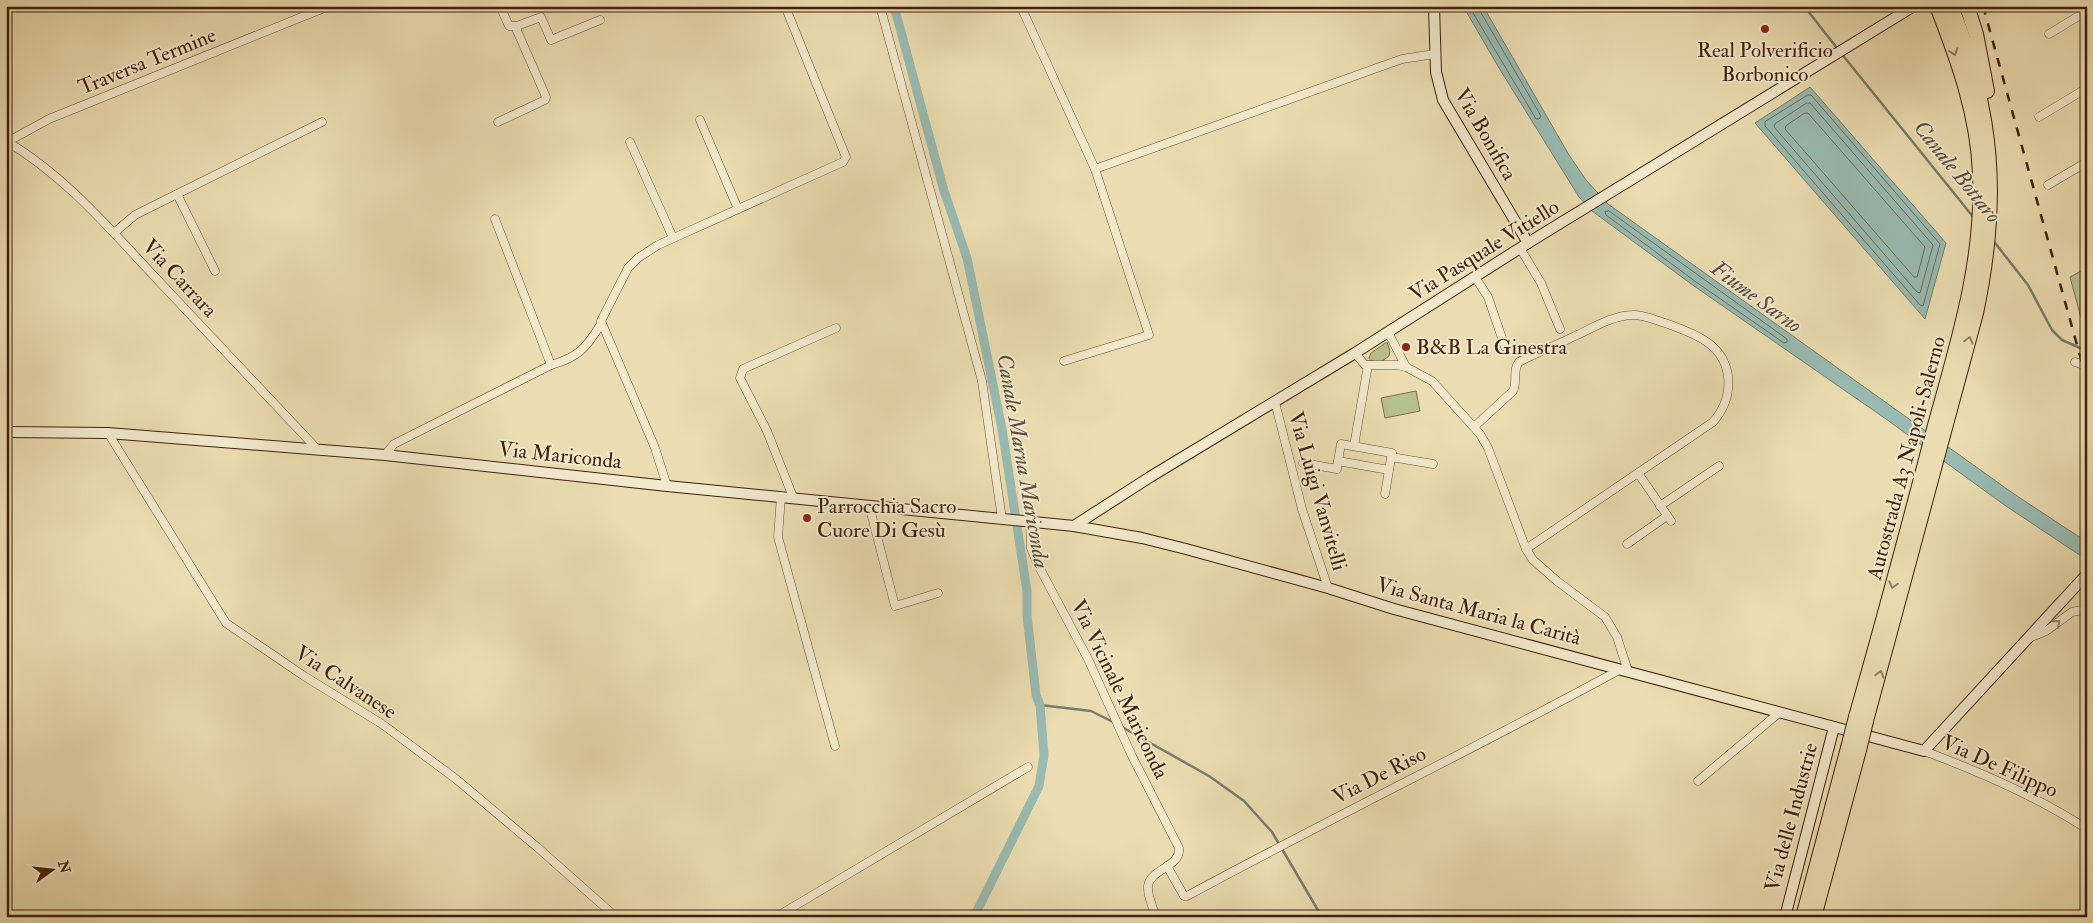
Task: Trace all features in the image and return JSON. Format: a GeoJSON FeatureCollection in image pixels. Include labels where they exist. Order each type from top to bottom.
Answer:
{"type":"FeatureCollection","features":[{"type":"Feature","properties":{"kind":"highway","name":"Autostrada A3 Napoli-Salerno"},"geometry":{"type":"LineString","coordinates":[[1937,6],[1962,74],[1973,118],[1980,172],[1982,250]]}},
{"type":"Feature","properties":{"kind":"highway","name":"Autostrada A3 Napoli-Salerno"},"geometry":{"type":"LineString","coordinates":[[1803,917],[1853,749],[1928,473],[1965,314],[1989,230],[1991,186],[1986,128],[1979,90],[1963,37],[1950,6]]}},
{"type":"Feature","properties":{"kind":"highway"},"geometry":{"type":"LineString","coordinates":[[1967,6],[1976,34],[1984,71],[1989,114],[1990,162]]}},
{"type":"Feature","properties":{"kind":"highway","name":"Autostrada A3 Napoli-Salerno"},"geometry":{"type":"LineString","coordinates":[[1814,917],[1853,749]]}},
{"type":"Feature","properties":{"kind":"street","name":"Traversa Termine"},"geometry":{"type":"LineString","coordinates":[[7,142],[49,119],[329,6]]}},
{"type":"Feature","properties":{"kind":"street"},"geometry":{"type":"LineString","coordinates":[[500,6],[509,26],[515,26],[541,17],[551,40],[600,20]]}},
{"type":"Feature","properties":{"kind":"street"},"geometry":{"type":"LineString","coordinates":[[385,455],[394,444],[551,365],[563,361],[585,348],[601,324],[606,310],[628,268],[638,258],[658,244],[843,162],[846,157],[785,6]]}},
{"type":"Feature","properties":{"kind":"street"},"geometry":{"type":"LineString","coordinates":[[880,6],[982,381],[1006,519]]}},
{"type":"Feature","properties":{"kind":"street","name":"Via Bonifica"},"geometry":{"type":"LineString","coordinates":[[1434,6],[1435,54],[1438,81],[1443,100],[1524,246]]}},
{"type":"Feature","properties":{"kind":"street","name":"Via Pasquale Vitiello"},"geometry":{"type":"LineString","coordinates":[[1074,526],[1150,477],[1355,353],[1524,246],[1914,6]]}},
{"type":"Feature","properties":{"kind":"street"},"geometry":{"type":"LineString","coordinates":[[1022,9],[1095,170],[1149,335],[1064,361]]}},
{"type":"Feature","properties":{"kind":"street"},"geometry":{"type":"LineString","coordinates":[[2048,34],[2087,11]]}},
{"type":"Feature","properties":{"kind":"street"},"geometry":{"type":"LineString","coordinates":[[498,122],[545,100],[546,97],[515,26]]}},
{"type":"Feature","properties":{"kind":"street"},"geometry":{"type":"LineString","coordinates":[[1095,170],[1402,59],[1435,54]]}},
{"type":"Feature","properties":{"kind":"street"},"geometry":{"type":"LineString","coordinates":[[2039,117],[2087,88]]}},
{"type":"Feature","properties":{"kind":"street"},"geometry":{"type":"LineString","coordinates":[[700,120],[738,209]]}},
{"type":"Feature","properties":{"kind":"street"},"geometry":{"type":"LineString","coordinates":[[114,233],[135,215],[322,122]]}},
{"type":"Feature","properties":{"kind":"street","name":"Via Carrara"},"geometry":{"type":"LineString","coordinates":[[7,142],[29,155],[65,185],[114,233],[318,450]]}},
{"type":"Feature","properties":{"kind":"street"},"geometry":{"type":"LineString","coordinates":[[630,142],[673,238]]}},
{"type":"Feature","properties":{"kind":"street"},"geometry":{"type":"LineString","coordinates":[[2048,185],[2087,162]]}},
{"type":"Feature","properties":{"kind":"street"},"geometry":{"type":"LineString","coordinates":[[177,194],[215,271]]}},
{"type":"Feature","properties":{"kind":"street"},"geometry":{"type":"LineString","coordinates":[[495,219],[551,365]]}},
{"type":"Feature","properties":{"kind":"street"},"geometry":{"type":"LineString","coordinates":[[1524,246],[1560,329]]}},
{"type":"Feature","properties":{"kind":"street"},"geometry":{"type":"LineString","coordinates":[[1475,277],[1488,297],[1504,347]]}},
{"type":"Feature","properties":{"kind":"street"},"geometry":{"type":"LineString","coordinates":[[1474,427],[1513,391],[1516,383],[1516,368],[1519,362],[1610,319],[1632,314],[1645,316],[1679,328],[1707,342],[1724,364],[1729,381],[1727,400],[1724,408],[1712,422],[1526,548]]}},
{"type":"Feature","properties":{"kind":"street"},"geometry":{"type":"LineString","coordinates":[[601,324],[620,363],[655,448],[667,486]]}},
{"type":"Feature","properties":{"kind":"street"},"geometry":{"type":"LineString","coordinates":[[793,497],[766,431],[740,378],[741,374],[743,369],[836,328]]}},
{"type":"Feature","properties":{"kind":"street"},"geometry":{"type":"LineString","coordinates":[[1388,332],[1406,367]]}},
{"type":"Feature","properties":{"kind":"street"},"geometry":{"type":"LineString","coordinates":[[1384,364],[1393,357],[1394,345]]}},
{"type":"Feature","properties":{"kind":"street"},"geometry":{"type":"LineString","coordinates":[[1355,353],[1362,362],[1368,365],[1384,364],[1406,367],[1432,381],[1474,427],[1484,439],[1488,448],[1526,548],[1534,560],[1556,581],[1605,616],[1617,637],[1624,670]]}},
{"type":"Feature","properties":{"kind":"street"},"geometry":{"type":"LineString","coordinates":[[2075,362],[2087,366]]}},
{"type":"Feature","properties":{"kind":"street"},"geometry":{"type":"LineString","coordinates":[[1354,446],[1368,365]]}},
{"type":"Feature","properties":{"kind":"street","name":"Via Luigi Vanvitelli"},"geometry":{"type":"LineString","coordinates":[[1275,402],[1302,509],[1328,588]]}},
{"type":"Feature","properties":{"kind":"street","name":"Via Mariconda"},"geometry":{"type":"LineString","coordinates":[[6,432],[108,433],[385,455],[667,486],[1026,521]]}},
{"type":"Feature","properties":{"kind":"street","name":"Via Calvanese"},"geometry":{"type":"LineString","coordinates":[[108,433],[226,623],[304,676],[382,724],[456,779],[616,917]]}},
{"type":"Feature","properties":{"kind":"street"},"geometry":{"type":"LineString","coordinates":[[1303,464],[1337,469],[1341,444],[1392,453],[1385,494]]}},
{"type":"Feature","properties":{"kind":"street"},"geometry":{"type":"LineString","coordinates":[[1391,457],[1433,464]]}},
{"type":"Feature","properties":{"kind":"street"},"geometry":{"type":"LineString","coordinates":[[1338,461],[1389,470]]}},
{"type":"Feature","properties":{"kind":"street"},"geometry":{"type":"LineString","coordinates":[[1660,506],[1719,466]]}},
{"type":"Feature","properties":{"kind":"street"},"geometry":{"type":"LineString","coordinates":[[1627,544],[1669,519],[1638,472]]}},
{"type":"Feature","properties":{"kind":"street"},"geometry":{"type":"LineString","coordinates":[[781,496],[778,537],[834,746]]}},
{"type":"Feature","properties":{"kind":"street"},"geometry":{"type":"LineString","coordinates":[[869,505],[895,606],[938,593]]}},
{"type":"Feature","properties":{"kind":"street","name":"Via Santa Maria la Carità"},"geometry":{"type":"LineString","coordinates":[[1026,521],[1074,526],[1142,538],[1186,549],[1328,588],[1394,609],[1924,751]]}},
{"type":"Feature","properties":{"kind":"street","name":"Via Vicinale Mariconda"},"geometry":{"type":"LineString","coordinates":[[1026,521],[1031,548],[1037,563],[1088,660],[1122,734],[1179,848],[1176,858],[1167,866]]}},
{"type":"Feature","properties":{"kind":"street"},"geometry":{"type":"LineString","coordinates":[[1924,751],[2087,574]]}},
{"type":"Feature","properties":{"kind":"street"},"geometry":{"type":"LineString","coordinates":[[2027,638],[2046,631],[2072,612],[2087,609]]}},
{"type":"Feature","properties":{"kind":"street","name":"Via De Riso"},"geometry":{"type":"LineString","coordinates":[[1167,866],[1180,892],[1184,896],[1188,896],[1284,843],[1624,670]]}},
{"type":"Feature","properties":{"kind":"street"},"geometry":{"type":"LineString","coordinates":[[1698,781],[1780,712]]}},
{"type":"Feature","properties":{"kind":"street","name":"Via delle Industrie"},"geometry":{"type":"LineString","coordinates":[[1784,917],[1834,727]]}},
{"type":"Feature","properties":{"kind":"street","name":"Via De Filippo"},"geometry":{"type":"LineString","coordinates":[[1924,751],[2010,785],[2087,829]]}},
{"type":"Feature","properties":{"kind":"street"},"geometry":{"type":"LineString","coordinates":[[776,917],[1028,767]]}},
{"type":"Feature","properties":{"kind":"street"},"geometry":{"type":"LineString","coordinates":[[1156,917],[1149,895],[1149,883],[1155,875],[1167,866]]}},
{"type":"Feature","properties":{"kind":"green space"},"geometry":{"type":"Polygon","coordinates":[[[2087,268],[2087,340],[2070,277],[2087,268]]]}},
{"type":"Feature","properties":{"kind":"green space"},"geometry":{"type":"Polygon","coordinates":[[[1387,342],[1390,351],[1389,356],[1381,362],[1371,361],[1369,358],[1371,353],[1387,342]]]}},
{"type":"Feature","properties":{"kind":"green space"},"geometry":{"type":"Polygon","coordinates":[[[1416,391],[1420,411],[1385,418],[1381,398],[1416,391]]]}},
{"type":"Feature","properties":{"kind":"water","name":"Fiume Sarno"},"geometry":{"type":"Polygon","coordinates":[[[1463,6],[1483,6],[1569,155],[1586,180],[1608,204],[2014,494],[2087,542],[2087,560],[2003,504],[1886,419],[1694,286],[1592,211],[1579,197],[1463,6]]]}},
{"type":"Feature","properties":{"kind":"water"},"geometry":{"type":"Polygon","coordinates":[[[1810,87],[1946,243],[1925,319],[1755,123],[1810,87]]]}},
{"type":"Feature","properties":{"kind":"waterway","name":"Canale Marna Mariconda"},"geometry":{"type":"LineString","coordinates":[[894,6],[944,191],[967,258],[1002,429],[1027,591],[1027,615],[1036,695],[1040,705],[1044,755],[1039,786],[974,917]]}},
{"type":"Feature","properties":{"kind":"waterway","name":"Canale Bottaro"},"geometry":{"type":"LineString","coordinates":[[1804,6],[1837,48]]}},
{"type":"Feature","properties":{"kind":"waterway","name":"Canale Bottaro"},"geometry":{"type":"LineString","coordinates":[[1841,53],[1974,218]]}},
{"type":"Feature","properties":{"kind":"waterway","name":"Canale Bottaro"},"geometry":{"type":"LineString","coordinates":[[1992,239],[2028,285],[2052,330],[2062,340],[2087,351]]}},
{"type":"Feature","properties":{"kind":"waterway"},"geometry":{"type":"LineString","coordinates":[[1040,705],[1091,711],[1115,723]]}},
{"type":"Feature","properties":{"kind":"waterway"},"geometry":{"type":"LineString","coordinates":[[1122,727],[1209,776],[1244,801],[1272,832],[1322,917]]}},
{"type":"Feature","properties":{"kind":"railway"},"geometry":{"type":"LineString","coordinates":[[1983,6],[2087,381]]}},
{"type":"Feature","properties":{"kind":"place","name":"Real Polverificio Borbonico"},"geometry":{"type":"Point","coordinates":[1765,29]}},
{"type":"Feature","properties":{"kind":"place","name":"B&B La Ginestra"},"geometry":{"type":"Point","coordinates":[1406,347]}},
{"type":"Feature","properties":{"kind":"place","name":"Parrocchia Sacro Cuore Di Gesù"},"geometry":{"type":"Point","coordinates":[807,518]}}]}
